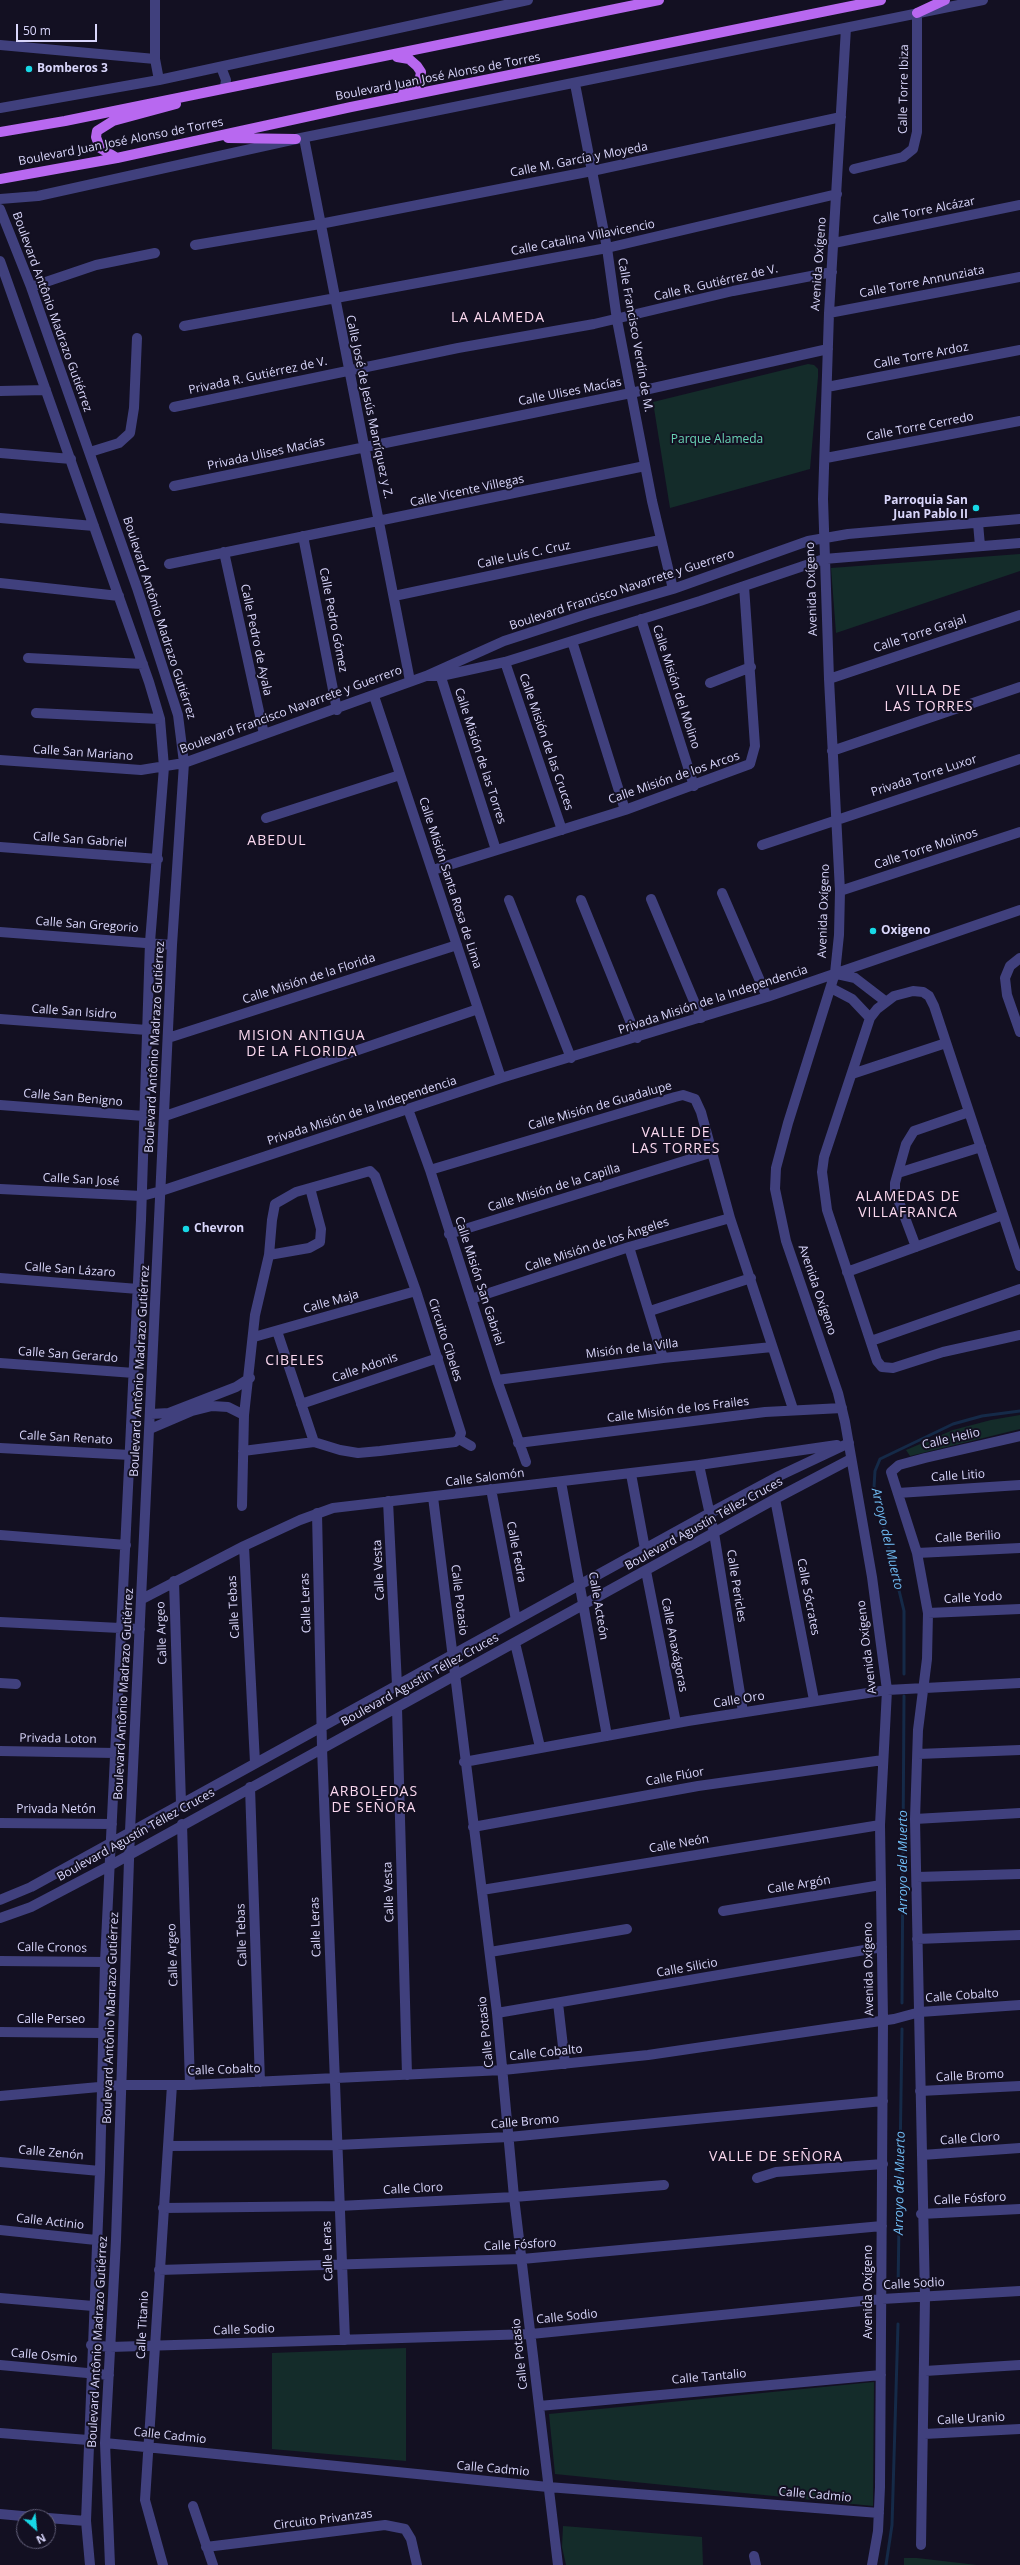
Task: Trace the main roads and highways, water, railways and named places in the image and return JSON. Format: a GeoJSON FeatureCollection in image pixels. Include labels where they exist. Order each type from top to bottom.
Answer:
{"type":"FeatureCollection","features":[{"type":"Feature","properties":{"kind":"main road"},"geometry":{"type":"LineString","coordinates":[[0,132],[65,121],[225,87],[386,57],[659,0]]}},
{"type":"Feature","properties":{"kind":"main road","name":"Boulevard Juan José Alonso de Torres"},"geometry":{"type":"LineString","coordinates":[[0,179],[117,158],[351,107],[881,0]]}},
{"type":"Feature","properties":{"kind":"main road"},"geometry":{"type":"LineString","coordinates":[[917,13],[945,0]]}},
{"type":"Feature","properties":{"kind":"main road"},"geometry":{"type":"LineString","coordinates":[[351,107],[406,90],[419,83],[421,72],[409,59],[386,57]]}},
{"type":"Feature","properties":{"kind":"main road"},"geometry":{"type":"LineString","coordinates":[[117,158],[104,152],[97,142],[97,131],[104,125],[127,116],[206,96],[225,87]]}},
{"type":"Feature","properties":{"kind":"main road"},"geometry":{"type":"LineString","coordinates":[[210,137],[300,139]]}},
{"type":"Feature","properties":{"kind":"waterway","name":"Arroyo del Muerto"},"geometry":{"type":"LineString","coordinates":[[904,1674],[904,1611],[874,1487],[875,1471],[880,1459],[953,1424],[982,1416],[1020,1411]]}},
{"type":"Feature","properties":{"kind":"waterway","name":"Arroyo del Muerto"},"geometry":{"type":"LineString","coordinates":[[902,2003],[904,1696]]}},
{"type":"Feature","properties":{"kind":"waterway","name":"Arroyo del Muerto"},"geometry":{"type":"LineString","coordinates":[[898,2289],[902,2029]]}},
{"type":"Feature","properties":{"kind":"waterway","name":"Arroyo del Muerto"},"geometry":{"type":"LineString","coordinates":[[886,2565],[892,2525],[898,2324]]}},
{"type":"Feature","properties":{"kind":"place","name":"Bomberos 3"},"geometry":{"type":"Point","coordinates":[29,69]}},
{"type":"Feature","properties":{"kind":"place","name":"Parroquia San Juan Pablo II"},"geometry":{"type":"Point","coordinates":[976,508]}},
{"type":"Feature","properties":{"kind":"place","name":"Oxigeno"},"geometry":{"type":"Point","coordinates":[873,931]}},
{"type":"Feature","properties":{"kind":"place","name":"Chevron"},"geometry":{"type":"Point","coordinates":[186,1229]}},
{"type":"Feature","properties":{"kind":"district","name":"LA ALAMEDA"},"geometry":{"type":"Point","coordinates":[498,318]}},
{"type":"Feature","properties":{"kind":"district","name":"VILLA DE LAS TORRES"},"geometry":{"type":"Point","coordinates":[929,700]}},
{"type":"Feature","properties":{"kind":"district","name":"ABEDUL"},"geometry":{"type":"Point","coordinates":[277,841]}},
{"type":"Feature","properties":{"kind":"district","name":"MISION ANTIGUA DE LA FLORIDA"},"geometry":{"type":"Point","coordinates":[302,1044]}},
{"type":"Feature","properties":{"kind":"district","name":"VALLE DE LAS TORRES"},"geometry":{"type":"Point","coordinates":[676,1142]}},
{"type":"Feature","properties":{"kind":"district","name":"ALAMEDAS DE VILLAFRANCA"},"geometry":{"type":"Point","coordinates":[908,1206]}},
{"type":"Feature","properties":{"kind":"district","name":"CIBELES"},"geometry":{"type":"Point","coordinates":[295,1361]}},
{"type":"Feature","properties":{"kind":"district","name":"ARBOLEDAS DE SEÑORA"},"geometry":{"type":"Point","coordinates":[374,1800]}},
{"type":"Feature","properties":{"kind":"district","name":"VALLE DE SEÑORA"},"geometry":{"type":"Point","coordinates":[776,2157]}},
{"type":"Feature","properties":{"kind":"park label","name":"Parque Alameda"},"geometry":{"type":"Point","coordinates":[717,440]}}]}
